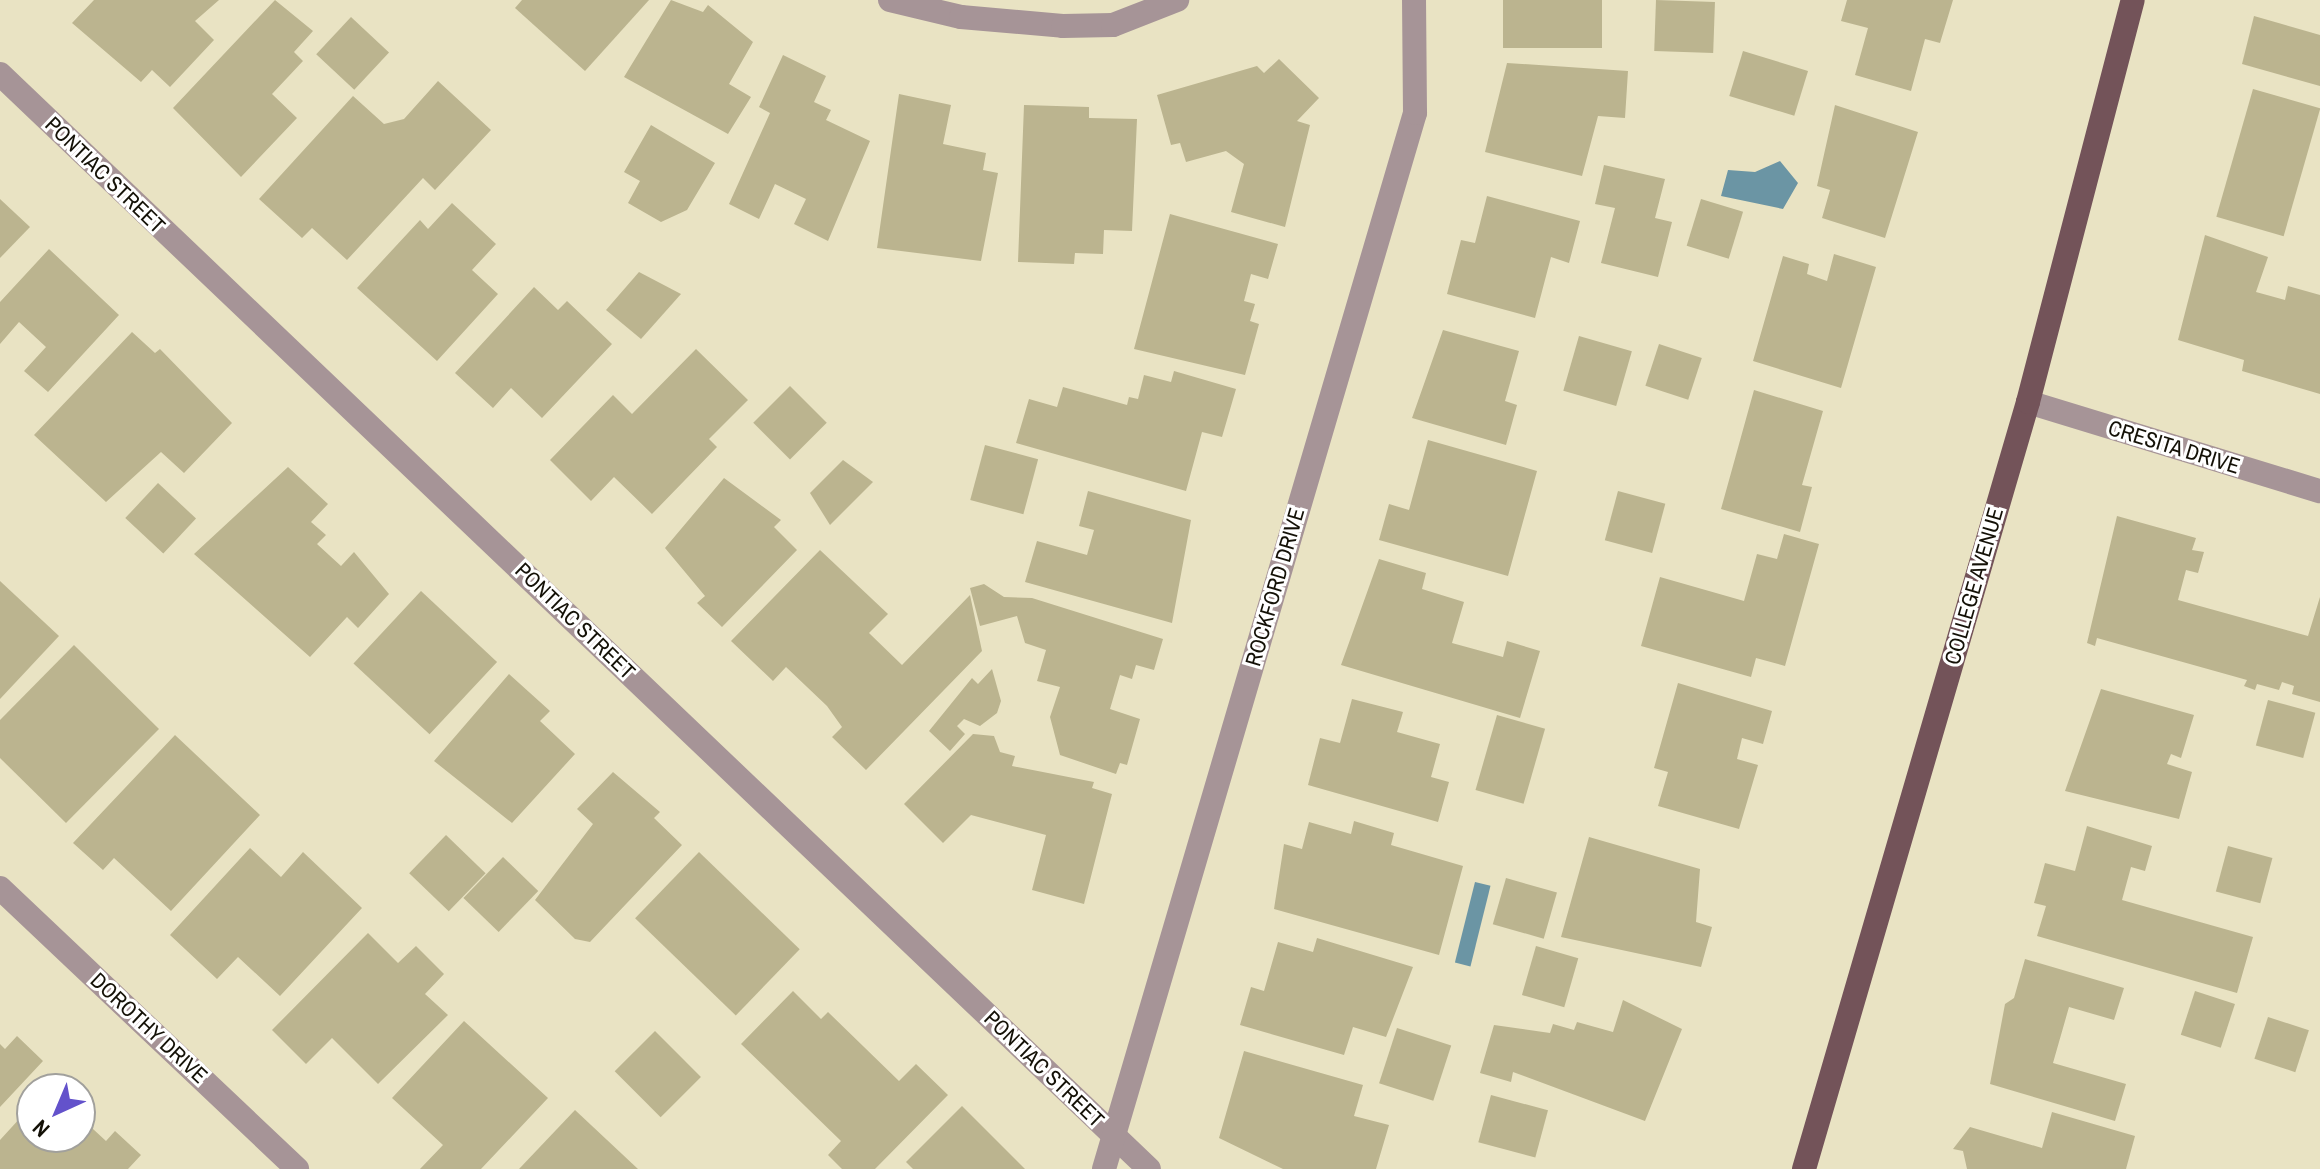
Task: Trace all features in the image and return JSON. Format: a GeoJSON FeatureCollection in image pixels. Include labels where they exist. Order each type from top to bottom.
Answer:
{"type":"FeatureCollection","features":[{"type":"Feature","properties":{"kind":"main road","name":"COLLEGE AVENUE"},"geometry":{"type":"LineString","coordinates":[[1804,1169],[2028,402],[2133,0]]}},
{"type":"Feature","properties":{"kind":"street"},"geometry":{"type":"LineString","coordinates":[[890,0],[961,17],[1063,26],[1113,25],[1177,0]]}},
{"type":"Feature","properties":{"kind":"street","name":"ROCKFORD DRIVE"},"geometry":{"type":"LineString","coordinates":[[1104,1169],[1415,113],[1414,0]]}},
{"type":"Feature","properties":{"kind":"street","name":"PONTIAC STREET"},"geometry":{"type":"LineString","coordinates":[[0,74],[1149,1169]]}},
{"type":"Feature","properties":{"kind":"street","name":"CRESITA DRIVE"},"geometry":{"type":"LineString","coordinates":[[2028,402],[2320,491]]}},
{"type":"Feature","properties":{"kind":"street","name":"DOROTHY DRIVE"},"geometry":{"type":"LineString","coordinates":[[0,888],[297,1169]]}},
{"type":"Feature","properties":{"kind":"water"},"geometry":{"type":"Polygon","coordinates":[[[1780,161],[1798,183],[1783,209],[1721,196],[1728,170],[1755,172],[1780,161]]]}},
{"type":"Feature","properties":{"kind":"water"},"geometry":{"type":"Polygon","coordinates":[[[1475,882],[1491,886],[1470,966],[1455,963],[1475,882]]]}},
{"type":"Feature","properties":{"kind":"building"},"geometry":{"type":"Polygon","coordinates":[[[94,0],[219,0],[195,21],[214,40],[170,87],[152,70],[141,82],[72,23],[94,0]]]}},
{"type":"Feature","properties":{"kind":"building"},"geometry":{"type":"Polygon","coordinates":[[[275,0],[313,31],[294,52],[303,61],[272,94],[297,118],[241,177],[173,108],[275,0]]]}},
{"type":"Feature","properties":{"kind":"building"},"geometry":{"type":"Polygon","coordinates":[[[522,0],[649,0],[585,71],[515,8],[522,0]]]}},
{"type":"Feature","properties":{"kind":"building"},"geometry":{"type":"Polygon","coordinates":[[[671,0],[703,12],[708,5],[753,42],[729,84],[751,97],[728,134],[624,77],[671,0]]]}},
{"type":"Feature","properties":{"kind":"building"},"geometry":{"type":"Polygon","coordinates":[[[1503,0],[1602,0],[1602,48],[1503,48],[1503,0]]]}},
{"type":"Feature","properties":{"kind":"building"},"geometry":{"type":"Polygon","coordinates":[[[1656,0],[1715,2],[1713,53],[1654,51],[1656,0]]]}},
{"type":"Feature","properties":{"kind":"building"},"geometry":{"type":"Polygon","coordinates":[[[1847,0],[1953,0],[1940,43],[1925,39],[1911,91],[1855,75],[1868,28],[1841,21],[1847,0]]]}},
{"type":"Feature","properties":{"kind":"building"},"geometry":{"type":"Polygon","coordinates":[[[2254,16],[2320,35],[2320,86],[2242,64],[2254,16]]]}},
{"type":"Feature","properties":{"kind":"building"},"geometry":{"type":"Polygon","coordinates":[[[351,17],[389,52],[354,90],[316,54],[351,17]]]}},
{"type":"Feature","properties":{"kind":"building"},"geometry":{"type":"Polygon","coordinates":[[[1743,51],[1808,71],[1794,116],[1729,96],[1743,51]]]}},
{"type":"Feature","properties":{"kind":"building"},"geometry":{"type":"Polygon","coordinates":[[[783,55],[826,76],[814,102],[831,110],[826,120],[870,141],[828,241],[794,224],[806,199],[775,184],[759,219],[729,204],[770,113],[759,107],[783,55]]]}},
{"type":"Feature","properties":{"kind":"building"},"geometry":{"type":"Polygon","coordinates":[[[1279,59],[1319,98],[1297,121],[1310,125],[1285,227],[1231,212],[1244,164],[1226,151],[1186,162],[1180,143],[1171,145],[1157,95],[1257,66],[1264,73],[1279,59]]]}},
{"type":"Feature","properties":{"kind":"building"},"geometry":{"type":"Polygon","coordinates":[[[1507,63],[1628,71],[1625,118],[1598,116],[1582,176],[1485,152],[1507,63]]]}},
{"type":"Feature","properties":{"kind":"building"},"geometry":{"type":"Polygon","coordinates":[[[438,81],[491,130],[435,190],[423,178],[347,260],[312,228],[302,238],[259,199],[353,96],[384,124],[404,119],[438,81]]]}},
{"type":"Feature","properties":{"kind":"building"},"geometry":{"type":"Polygon","coordinates":[[[2253,89],[2320,108],[2284,236],[2216,217],[2253,89]]]}},
{"type":"Feature","properties":{"kind":"building"},"geometry":{"type":"Polygon","coordinates":[[[899,94],[951,105],[943,144],[986,153],[983,170],[998,173],[981,261],[877,248],[899,94]]]}},
{"type":"Feature","properties":{"kind":"building"},"geometry":{"type":"Polygon","coordinates":[[[1024,105],[1089,107],[1089,118],[1137,119],[1132,231],[1104,230],[1103,254],[1075,253],[1074,264],[1018,262],[1024,105]]]}},
{"type":"Feature","properties":{"kind":"building"},"geometry":{"type":"Polygon","coordinates":[[[1835,105],[1918,132],[1885,238],[1822,218],[1830,190],[1817,186],[1835,105]]]}},
{"type":"Feature","properties":{"kind":"building"},"geometry":{"type":"Polygon","coordinates":[[[651,125],[715,163],[687,210],[661,222],[628,203],[640,181],[624,172],[651,125]]]}},
{"type":"Feature","properties":{"kind":"building"},"geometry":{"type":"Polygon","coordinates":[[[1604,165],[1665,179],[1655,218],[1672,222],[1658,277],[1601,263],[1615,208],[1595,204],[1604,165]]]}},
{"type":"Feature","properties":{"kind":"building"},"geometry":{"type":"Polygon","coordinates":[[[1487,196],[1580,221],[1569,263],[1551,257],[1535,318],[1447,294],[1461,240],[1475,243],[1487,196]]]}},
{"type":"Feature","properties":{"kind":"building"},"geometry":{"type":"Polygon","coordinates":[[[0,199],[30,227],[0,258],[0,199]]]}},
{"type":"Feature","properties":{"kind":"building"},"geometry":{"type":"Polygon","coordinates":[[[1701,199],[1743,212],[1729,259],[1687,246],[1701,199]]]}},
{"type":"Feature","properties":{"kind":"building"},"geometry":{"type":"Polygon","coordinates":[[[452,203],[496,244],[472,270],[498,294],[437,361],[357,288],[420,220],[428,229],[452,203]]]}},
{"type":"Feature","properties":{"kind":"building"},"geometry":{"type":"Polygon","coordinates":[[[1170,214],[1278,244],[1268,279],[1251,274],[1244,301],[1255,304],[1250,321],[1259,324],[1245,375],[1134,349],[1170,214]]]}},
{"type":"Feature","properties":{"kind":"building"},"geometry":{"type":"Polygon","coordinates":[[[2205,235],[2268,257],[2256,292],[2285,300],[2288,286],[2320,295],[2320,394],[2242,371],[2244,360],[2178,340],[2205,235]]]}},
{"type":"Feature","properties":{"kind":"building"},"geometry":{"type":"Polygon","coordinates":[[[49,249],[119,315],[48,392],[24,371],[46,347],[19,322],[0,344],[0,302],[49,249]]]}},
{"type":"Feature","properties":{"kind":"building"},"geometry":{"type":"Polygon","coordinates":[[[1834,254],[1876,267],[1841,388],[1753,361],[1783,256],[1809,264],[1807,274],[1827,281],[1834,254]]]}},
{"type":"Feature","properties":{"kind":"building"},"geometry":{"type":"Polygon","coordinates":[[[639,272],[681,294],[641,339],[606,310],[639,272]]]}},
{"type":"Feature","properties":{"kind":"building"},"geometry":{"type":"Polygon","coordinates":[[[534,287],[558,310],[567,301],[612,344],[542,418],[511,388],[493,408],[455,373],[534,287]]]}},
{"type":"Feature","properties":{"kind":"building"},"geometry":{"type":"Polygon","coordinates":[[[1443,330],[1519,351],[1505,401],[1517,405],[1506,445],[1412,418],[1443,330]]]}},
{"type":"Feature","properties":{"kind":"building"},"geometry":{"type":"Polygon","coordinates":[[[132,332],[155,353],[160,349],[232,423],[184,473],[161,452],[106,502],[34,435],[132,332]]]}},
{"type":"Feature","properties":{"kind":"building"},"geometry":{"type":"Polygon","coordinates":[[[1579,336],[1632,351],[1616,406],[1563,391],[1579,336]]]}},
{"type":"Feature","properties":{"kind":"building"},"geometry":{"type":"Polygon","coordinates":[[[1659,344],[1702,358],[1688,400],[1645,386],[1659,344]]]}},
{"type":"Feature","properties":{"kind":"building"},"geometry":{"type":"Polygon","coordinates":[[[696,349],[748,400],[709,439],[717,447],[652,514],[614,477],[591,501],[550,460],[613,395],[632,414],[696,349]]]}},
{"type":"Feature","properties":{"kind":"building"},"geometry":{"type":"Polygon","coordinates":[[[1174,371],[1236,389],[1222,437],[1202,432],[1186,491],[1016,443],[1029,399],[1057,407],[1063,387],[1127,405],[1129,397],[1138,399],[1144,375],[1171,382],[1174,371]]]}},
{"type":"Feature","properties":{"kind":"building"},"geometry":{"type":"Polygon","coordinates":[[[790,386],[827,423],[790,460],[753,423],[790,386]]]}},
{"type":"Feature","properties":{"kind":"building"},"geometry":{"type":"Polygon","coordinates":[[[1754,390],[1823,411],[1802,485],[1812,487],[1800,532],[1721,509],[1754,390]]]}},
{"type":"Feature","properties":{"kind":"building"},"geometry":{"type":"Polygon","coordinates":[[[1428,440],[1537,471],[1508,576],[1379,540],[1389,504],[1409,510],[1428,440]]]}},
{"type":"Feature","properties":{"kind":"building"},"geometry":{"type":"Polygon","coordinates":[[[985,445],[1038,459],[1023,514],[970,500],[985,445]]]}},
{"type":"Feature","properties":{"kind":"building"},"geometry":{"type":"Polygon","coordinates":[[[843,460],[873,482],[830,525],[810,493],[843,460]]]}},
{"type":"Feature","properties":{"kind":"building"},"geometry":{"type":"Polygon","coordinates":[[[288,467],[328,504],[311,522],[326,535],[317,544],[341,566],[354,552],[389,594],[358,628],[347,617],[310,657],[194,554],[288,467]]]}},
{"type":"Feature","properties":{"kind":"building"},"geometry":{"type":"Polygon","coordinates":[[[724,478],[781,520],[774,527],[797,550],[722,627],[697,603],[705,596],[665,548],[724,478]]]}},
{"type":"Feature","properties":{"kind":"building"},"geometry":{"type":"Polygon","coordinates":[[[158,483],[196,518],[163,554],[125,518],[158,483]]]}},
{"type":"Feature","properties":{"kind":"building"},"geometry":{"type":"Polygon","coordinates":[[[1088,491],[1191,520],[1172,623],[1025,582],[1037,541],[1087,555],[1094,530],[1079,526],[1088,491]]]}},
{"type":"Feature","properties":{"kind":"building"},"geometry":{"type":"Polygon","coordinates":[[[1618,491],[1665,504],[1652,553],[1605,540],[1618,491]]]}},
{"type":"Feature","properties":{"kind":"building"},"geometry":{"type":"Polygon","coordinates":[[[2117,516],[2196,538],[2192,550],[2204,552],[2198,573],[2186,570],[2178,600],[2308,636],[2320,597],[2320,702],[2292,694],[2294,686],[2282,682],[2279,690],[2257,684],[2255,690],[2244,686],[2247,680],[2097,638],[2095,646],[2087,643],[2117,516]]]}},
{"type":"Feature","properties":{"kind":"building"},"geometry":{"type":"Polygon","coordinates":[[[1784,534],[1819,544],[1785,666],[1756,658],[1751,677],[1641,646],[1660,577],[1744,601],[1757,554],[1777,559],[1784,534]]]}},
{"type":"Feature","properties":{"kind":"building"},"geometry":{"type":"Polygon","coordinates":[[[820,550],[888,614],[869,633],[902,665],[970,595],[982,651],[866,770],[832,737],[842,727],[827,706],[786,667],[773,681],[731,641],[820,550]]]}},
{"type":"Feature","properties":{"kind":"building"},"geometry":{"type":"Polygon","coordinates":[[[1379,559],[1426,573],[1422,589],[1464,602],[1452,643],[1503,657],[1507,641],[1540,651],[1520,718],[1341,665],[1379,559]]]}},
{"type":"Feature","properties":{"kind":"building"},"geometry":{"type":"Polygon","coordinates":[[[0,581],[59,636],[0,699],[0,581]]]}},
{"type":"Feature","properties":{"kind":"building"},"geometry":{"type":"Polygon","coordinates":[[[984,584],[1004,597],[1032,598],[1163,639],[1154,670],[1136,665],[1132,679],[1120,675],[1110,709],[1140,719],[1127,765],[1120,763],[1116,774],[1060,755],[1050,717],[1060,687],[1037,681],[1046,650],[1025,643],[1017,616],[980,626],[970,588],[984,584]]]}},
{"type":"Feature","properties":{"kind":"building"},"geometry":{"type":"Polygon","coordinates":[[[421,591],[497,662],[430,734],[353,663],[421,591]]]}},
{"type":"Feature","properties":{"kind":"building"},"geometry":{"type":"Polygon","coordinates":[[[74,645],[159,729],[66,823],[0,758],[0,720],[74,645]]]}},
{"type":"Feature","properties":{"kind":"building"},"geometry":{"type":"Polygon","coordinates":[[[992,669],[1001,701],[997,713],[980,726],[964,719],[957,726],[965,734],[950,751],[929,731],[972,678],[978,684],[992,669]]]}},
{"type":"Feature","properties":{"kind":"building"},"geometry":{"type":"Polygon","coordinates":[[[509,674],[550,711],[540,721],[575,754],[512,823],[434,761],[509,674]]]}},
{"type":"Feature","properties":{"kind":"building"},"geometry":{"type":"Polygon","coordinates":[[[1678,683],[1772,711],[1763,744],[1742,738],[1737,759],[1758,765],[1739,829],[1658,806],[1668,772],[1654,768],[1678,683]]]}},
{"type":"Feature","properties":{"kind":"building"},"geometry":{"type":"Polygon","coordinates":[[[2101,689],[2194,715],[2181,758],[2171,754],[2167,764],[2192,772],[2179,819],[2065,791],[2101,689]]]}},
{"type":"Feature","properties":{"kind":"building"},"geometry":{"type":"Polygon","coordinates":[[[1352,699],[1403,712],[1397,732],[1440,744],[1431,777],[1449,782],[1438,822],[1308,785],[1320,738],[1340,743],[1352,699]]]}},
{"type":"Feature","properties":{"kind":"building"},"geometry":{"type":"Polygon","coordinates":[[[2268,700],[2315,713],[2303,758],[2256,745],[2268,700]]]}},
{"type":"Feature","properties":{"kind":"building"},"geometry":{"type":"Polygon","coordinates":[[[1497,715],[1545,729],[1524,804],[1476,790],[1497,715]]]}},
{"type":"Feature","properties":{"kind":"building"},"geometry":{"type":"Polygon","coordinates":[[[973,734],[994,736],[1000,752],[1015,756],[1012,766],[1094,782],[1092,788],[1112,794],[1084,904],[1032,890],[1046,835],[971,815],[943,843],[904,804],[973,734]]]}},
{"type":"Feature","properties":{"kind":"building"},"geometry":{"type":"Polygon","coordinates":[[[175,735],[260,815],[171,911],[114,858],[103,870],[73,843],[175,735]]]}},
{"type":"Feature","properties":{"kind":"building"},"geometry":{"type":"Polygon","coordinates":[[[613,772],[660,812],[654,818],[682,845],[590,942],[575,939],[535,900],[593,824],[577,809],[613,772]]]}},
{"type":"Feature","properties":{"kind":"building"},"geometry":{"type":"Polygon","coordinates":[[[1354,821],[1394,833],[1391,845],[1463,866],[1439,955],[1274,909],[1284,844],[1302,849],[1309,822],[1351,834],[1354,821]]]}},
{"type":"Feature","properties":{"kind":"building"},"geometry":{"type":"Polygon","coordinates":[[[2087,826],[2152,846],[2145,871],[2131,867],[2122,900],[2253,937],[2237,993],[2037,936],[2046,906],[2034,903],[2045,863],[2075,871],[2087,826]]]}},
{"type":"Feature","properties":{"kind":"building"},"geometry":{"type":"Polygon","coordinates":[[[446,835],[486,873],[449,911],[409,873],[446,835]]]}},
{"type":"Feature","properties":{"kind":"building"},"geometry":{"type":"Polygon","coordinates":[[[1589,837],[1700,869],[1696,922],[1712,927],[1701,967],[1561,937],[1589,837]]]}},
{"type":"Feature","properties":{"kind":"building"},"geometry":{"type":"Polygon","coordinates":[[[2228,846],[2272,858],[2260,903],[2216,891],[2228,846]]]}},
{"type":"Feature","properties":{"kind":"building"},"geometry":{"type":"Polygon","coordinates":[[[250,848],[281,877],[303,852],[362,908],[280,996],[238,957],[217,979],[170,935],[250,848]]]}},
{"type":"Feature","properties":{"kind":"building"},"geometry":{"type":"Polygon","coordinates":[[[699,852],[800,949],[736,1015],[635,918],[699,852]]]}},
{"type":"Feature","properties":{"kind":"building"},"geometry":{"type":"Polygon","coordinates":[[[503,857],[538,891],[499,932],[463,898],[503,857]]]}},
{"type":"Feature","properties":{"kind":"building"},"geometry":{"type":"Polygon","coordinates":[[[1506,878],[1557,893],[1544,939],[1493,924],[1506,878]]]}},
{"type":"Feature","properties":{"kind":"building"},"geometry":{"type":"Polygon","coordinates":[[[368,933],[398,963],[416,946],[444,974],[425,994],[448,1015],[378,1084],[332,1038],[306,1064],[272,1030],[368,933]]]}},
{"type":"Feature","properties":{"kind":"building"},"geometry":{"type":"Polygon","coordinates":[[[1317,938],[1413,967],[1386,1037],[1353,1027],[1344,1055],[1240,1025],[1251,987],[1264,991],[1278,942],[1313,952],[1317,938]]]}},
{"type":"Feature","properties":{"kind":"building"},"geometry":{"type":"Polygon","coordinates":[[[1536,946],[1578,958],[1564,1007],[1522,995],[1536,946]]]}},
{"type":"Feature","properties":{"kind":"building"},"geometry":{"type":"Polygon","coordinates":[[[2025,959],[2124,988],[2114,1020],[2069,1007],[2053,1063],[2126,1084],[2115,1121],[1990,1084],[2005,1004],[2014,998],[2025,959]]]}},
{"type":"Feature","properties":{"kind":"building"},"geometry":{"type":"Polygon","coordinates":[[[793,991],[821,1019],[828,1012],[899,1081],[916,1064],[948,1095],[875,1169],[842,1169],[828,1155],[841,1141],[741,1044],[793,991]]]}},
{"type":"Feature","properties":{"kind":"building"},"geometry":{"type":"Polygon","coordinates":[[[2195,991],[2235,1004],[2221,1048],[2181,1035],[2195,991]]]}},
{"type":"Feature","properties":{"kind":"building"},"geometry":{"type":"Polygon","coordinates":[[[1623,1000],[1682,1029],[1645,1121],[1513,1072],[1511,1082],[1480,1073],[1494,1025],[1550,1033],[1553,1024],[1574,1030],[1577,1022],[1613,1032],[1623,1000]]]}},
{"type":"Feature","properties":{"kind":"building"},"geometry":{"type":"Polygon","coordinates":[[[2268,1017],[2309,1030],[2295,1072],[2254,1059],[2268,1017]]]}},
{"type":"Feature","properties":{"kind":"building"},"geometry":{"type":"Polygon","coordinates":[[[464,1021],[548,1098],[481,1169],[420,1169],[443,1145],[392,1098],[464,1021]]]}},
{"type":"Feature","properties":{"kind":"building"},"geometry":{"type":"Polygon","coordinates":[[[1397,1028],[1451,1046],[1433,1101],[1379,1083],[1397,1028]]]}},
{"type":"Feature","properties":{"kind":"building"},"geometry":{"type":"Polygon","coordinates":[[[655,1031],[701,1077],[661,1117],[615,1071],[655,1031]]]}},
{"type":"Feature","properties":{"kind":"building"},"geometry":{"type":"Polygon","coordinates":[[[17,1036],[43,1061],[32,1073],[16,1073],[16,1090],[0,1107],[0,1044],[5,1049],[17,1036]]]}},
{"type":"Feature","properties":{"kind":"building"},"geometry":{"type":"Polygon","coordinates":[[[1244,1051],[1363,1085],[1354,1116],[1389,1125],[1376,1169],[1283,1169],[1219,1138],[1244,1051]]]}},
{"type":"Feature","properties":{"kind":"building"},"geometry":{"type":"Polygon","coordinates":[[[1491,1095],[1548,1110],[1535,1158],[1478,1142],[1491,1095]]]}},
{"type":"Feature","properties":{"kind":"building"},"geometry":{"type":"Polygon","coordinates":[[[962,1106],[1025,1169],[913,1169],[906,1162],[962,1106]]]}},
{"type":"Feature","properties":{"kind":"building"},"geometry":{"type":"Polygon","coordinates":[[[575,1110],[638,1169],[519,1169],[575,1110]]]}},
{"type":"Feature","properties":{"kind":"building"},"geometry":{"type":"Polygon","coordinates":[[[2052,1112],[2135,1136],[2126,1169],[1967,1169],[1963,1151],[1953,1149],[1970,1127],[2042,1148],[2052,1112]]]}},
{"type":"Feature","properties":{"kind":"building"},"geometry":{"type":"Polygon","coordinates":[[[16,1122],[16,1153],[96,1153],[96,1132],[106,1141],[115,1131],[141,1155],[128,1169],[0,1169],[0,1140],[16,1122]]]}}]}
